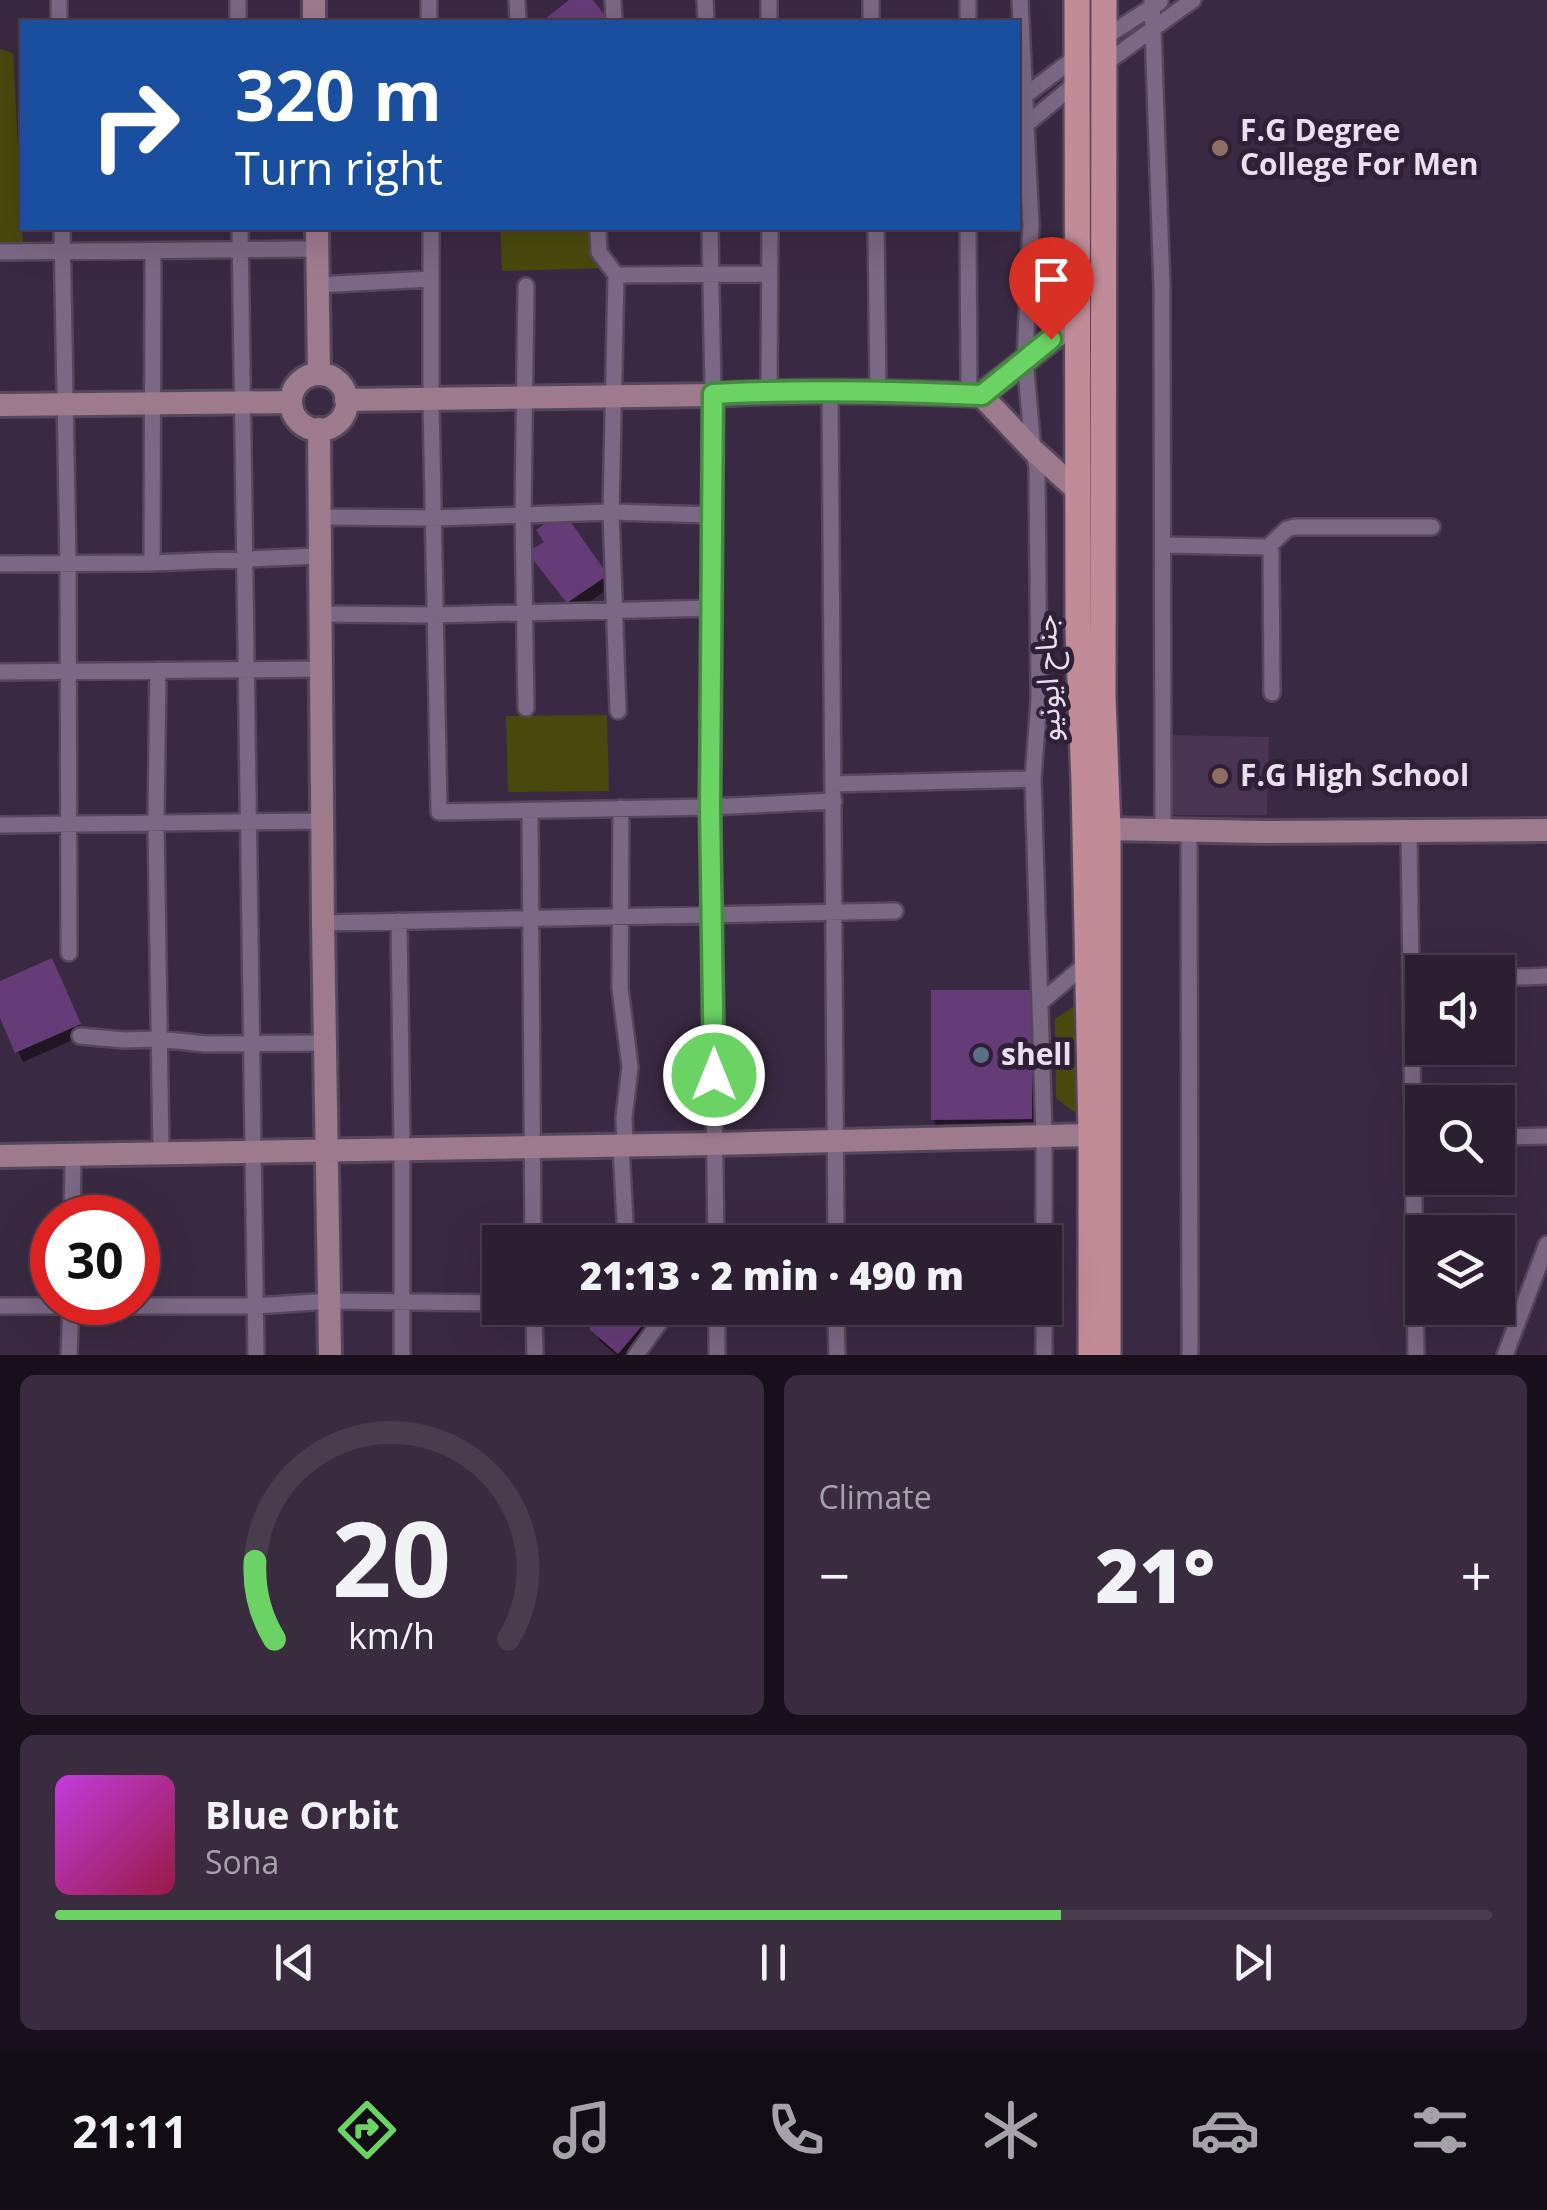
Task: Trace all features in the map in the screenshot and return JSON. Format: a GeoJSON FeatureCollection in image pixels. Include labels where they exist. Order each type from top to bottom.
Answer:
{"type":"FeatureCollection","features":[{"type":"Feature","properties":{"kind":"main road","name":"جناح ایونیو"},"geometry":{"type":"LineString","coordinates":[[1077,0],[1078,630],[1087,963],[1091,1355]]}},
{"type":"Feature","properties":{"kind":"main road","name":"جناح ایونیو"},"geometry":{"type":"LineString","coordinates":[[1104,0],[1103,698],[1108,828],[1108,1355]]}},
{"type":"Feature","properties":{"kind":"street"},"geometry":{"type":"LineString","coordinates":[[1020,0],[1021,87],[1028,123],[1025,360],[1037,467],[1039,700],[1033,778],[1044,1225]]}},
{"type":"Feature","properties":{"kind":"street"},"geometry":{"type":"LineString","coordinates":[[1021,87],[1104,64],[1194,0]]}},
{"type":"Feature","properties":{"kind":"street"},"geometry":{"type":"LineString","coordinates":[[1028,123],[1105,37],[1156,2]]}},
{"type":"Feature","properties":{"kind":"street"},"geometry":{"type":"LineString","coordinates":[[1156,2],[1162,288],[1164,830]]}},
{"type":"Feature","properties":{"kind":"street"},"geometry":{"type":"LineString","coordinates":[[62,230],[70,954]]}},
{"type":"Feature","properties":{"kind":"street"},"geometry":{"type":"LineString","coordinates":[[240,230],[256,1355]]}},
{"type":"Feature","properties":{"kind":"street"},"geometry":{"type":"LineString","coordinates":[[431,230],[439,812],[710,807],[833,792],[1033,778]]}},
{"type":"Feature","properties":{"kind":"street"},"geometry":{"type":"LineString","coordinates":[[598,230],[599,252],[616,275],[611,512],[618,710]]}},
{"type":"Feature","properties":{"kind":"street"},"geometry":{"type":"LineString","coordinates":[[710,230],[710,807],[716,1225]]}},
{"type":"Feature","properties":{"kind":"street"},"geometry":{"type":"LineString","coordinates":[[769,391],[770,230]]}},
{"type":"Feature","properties":{"kind":"street"},"geometry":{"type":"LineString","coordinates":[[876,230],[878,391]]}},
{"type":"Feature","properties":{"kind":"street"},"geometry":{"type":"LineString","coordinates":[[968,230],[975,395],[1079,492]]}},
{"type":"Feature","properties":{"kind":"street"},"geometry":{"type":"LineString","coordinates":[[0,252],[240,250],[317,238],[319,374]]}},
{"type":"Feature","properties":{"kind":"street"},"geometry":{"type":"LineString","coordinates":[[152,563],[154,251]]}},
{"type":"Feature","properties":{"kind":"street"},"geometry":{"type":"LineString","coordinates":[[616,275],[770,274]]}},
{"type":"Feature","properties":{"kind":"street"},"geometry":{"type":"LineString","coordinates":[[318,284],[431,279]]}},
{"type":"Feature","properties":{"kind":"street"},"geometry":{"type":"LineString","coordinates":[[526,286],[526,708]]}},
{"type":"Feature","properties":{"kind":"street"},"geometry":{"type":"LineString","coordinates":[[346,400],[769,391],[975,395],[1078,319]]}},
{"type":"Feature","properties":{"kind":"street"},"geometry":{"type":"LineString","coordinates":[[319,374],[332,377],[342,387],[346,400],[339,421],[319,430],[296,418],[291,402],[296,385],[319,374]]}},
{"type":"Feature","properties":{"kind":"street"},"geometry":{"type":"LineString","coordinates":[[830,391],[836,1225]]}},
{"type":"Feature","properties":{"kind":"street"},"geometry":{"type":"LineString","coordinates":[[0,406],[291,402]]}},
{"type":"Feature","properties":{"kind":"street"},"geometry":{"type":"LineString","coordinates":[[319,430],[330,1355]]}},
{"type":"Feature","properties":{"kind":"street"},"geometry":{"type":"LineString","coordinates":[[318,517],[611,512],[712,515]]}},
{"type":"Feature","properties":{"kind":"street"},"geometry":{"type":"LineString","coordinates":[[1164,545],[1268,547],[1287,529],[1295,527],[1432,527]]}},
{"type":"Feature","properties":{"kind":"street"},"geometry":{"type":"LineString","coordinates":[[1268,547],[1272,693]]}},
{"type":"Feature","properties":{"kind":"street"},"geometry":{"type":"LineString","coordinates":[[0,564],[319,556]]}},
{"type":"Feature","properties":{"kind":"street"},"geometry":{"type":"LineString","coordinates":[[320,614],[712,608]]}},
{"type":"Feature","properties":{"kind":"street"},"geometry":{"type":"LineString","coordinates":[[0,672],[322,669]]}},
{"type":"Feature","properties":{"kind":"street"},"geometry":{"type":"LineString","coordinates":[[158,670],[161,1153]]}},
{"type":"Feature","properties":{"kind":"street"},"geometry":{"type":"LineString","coordinates":[[621,808],[620,988],[630,1066],[623,1146],[625,1225]]}},
{"type":"Feature","properties":{"kind":"street"},"geometry":{"type":"LineString","coordinates":[[530,811],[533,1225]]}},
{"type":"Feature","properties":{"kind":"street"},"geometry":{"type":"LineString","coordinates":[[0,825],[323,821]]}},
{"type":"Feature","properties":{"kind":"street"},"geometry":{"type":"LineString","coordinates":[[1108,828],[1547,830]]}},
{"type":"Feature","properties":{"kind":"street"},"geometry":{"type":"LineString","coordinates":[[1190,830],[1190,1355]]}},
{"type":"Feature","properties":{"kind":"street"},"geometry":{"type":"LineString","coordinates":[[1410,830],[1416,955]]}},
{"type":"Feature","properties":{"kind":"street"},"geometry":{"type":"LineString","coordinates":[[323,923],[895,911]]}},
{"type":"Feature","properties":{"kind":"street"},"geometry":{"type":"LineString","coordinates":[[399,921],[402,1355]]}},
{"type":"Feature","properties":{"kind":"street"},"geometry":{"type":"LineString","coordinates":[[1040,1003],[1087,963]]}},
{"type":"Feature","properties":{"kind":"street"},"geometry":{"type":"LineString","coordinates":[[1515,977],[1547,976]]}},
{"type":"Feature","properties":{"kind":"street"},"geometry":{"type":"LineString","coordinates":[[80,1036],[206,1044],[325,1043]]}},
{"type":"Feature","properties":{"kind":"street"},"geometry":{"type":"LineString","coordinates":[[0,1156],[1090,1135]]}},
{"type":"Feature","properties":{"kind":"street"},"geometry":{"type":"LineString","coordinates":[[1515,1137],[1547,1136]]}},
{"type":"Feature","properties":{"kind":"street"},"geometry":{"type":"LineString","coordinates":[[72,1195],[73,1155]]}},
{"type":"Feature","properties":{"kind":"street"},"geometry":{"type":"LineString","coordinates":[[1416,1355],[1417,1195]]}},
{"type":"Feature","properties":{"kind":"street"},"geometry":{"type":"LineString","coordinates":[[1505,1355],[1547,1244]]}},
{"type":"Feature","properties":{"kind":"street"},"geometry":{"type":"LineString","coordinates":[[160,1305],[482,1303]]}},
{"type":"Feature","properties":{"kind":"street"},"geometry":{"type":"LineString","coordinates":[[0,1306],[30,1305]]}},
{"type":"Feature","properties":{"kind":"street"},"geometry":{"type":"LineString","coordinates":[[69,1355],[70,1325]]}},
{"type":"Feature","properties":{"kind":"street"},"geometry":{"type":"LineString","coordinates":[[534,1325],[535,1355]]}},
{"type":"Feature","properties":{"kind":"street"},"geometry":{"type":"LineString","coordinates":[[636,1355],[658,1325]]}},
{"type":"Feature","properties":{"kind":"street"},"geometry":{"type":"LineString","coordinates":[[717,1325],[718,1355]]}},
{"type":"Feature","properties":{"kind":"street"},"geometry":{"type":"LineString","coordinates":[[836,1325],[837,1355]]}},
{"type":"Feature","properties":{"kind":"street"},"geometry":{"type":"LineString","coordinates":[[1044,1325],[1044,1355]]}},
{"type":"Feature","properties":{"kind":"shaded area"},"geometry":{"type":"Polygon","coordinates":[[[0,49],[13,53],[23,244],[0,245],[0,49]]]}},
{"type":"Feature","properties":{"kind":"shaded area"},"geometry":{"type":"Polygon","coordinates":[[[500,230],[606,230],[607,268],[502,271],[500,230]]]}},
{"type":"Feature","properties":{"kind":"shaded area"},"geometry":{"type":"Polygon","coordinates":[[[607,715],[609,791],[508,792],[506,716],[607,715]]]}},
{"type":"Feature","properties":{"kind":"shaded area","name":"F.G High School"},"geometry":{"type":"Polygon","coordinates":[[[1173,735],[1269,737],[1267,815],[1170,815],[1173,735]]]}},
{"type":"Feature","properties":{"kind":"shaded area"},"geometry":{"type":"Polygon","coordinates":[[[1076,1005],[1083,1110],[1078,1115],[1056,1098],[1055,1019],[1076,1005]]]}},
{"type":"Feature","properties":{"kind":"building"},"geometry":{"type":"Polygon","coordinates":[[[569,0],[593,0],[608,20],[544,20],[569,0]]]}},
{"type":"Feature","properties":{"kind":"building"},"geometry":{"type":"Polygon","coordinates":[[[563,511],[608,575],[567,603],[527,552],[544,542],[536,530],[563,511]]]}},
{"type":"Feature","properties":{"kind":"building"},"geometry":{"type":"Polygon","coordinates":[[[52,958],[81,1024],[15,1053],[0,1018],[0,981],[52,958]]]}},
{"type":"Feature","properties":{"kind":"building","name":"shell"},"geometry":{"type":"Polygon","coordinates":[[[931,990],[1032,990],[1032,1119],[931,1120],[931,990]]]}},
{"type":"Feature","properties":{"kind":"building"},"geometry":{"type":"Polygon","coordinates":[[[590,1325],[643,1325],[618,1354],[590,1330],[590,1325]]]}},
{"type":"Feature","properties":{"kind":"place","name":"F.G Degree College For Men"},"geometry":{"type":"Point","coordinates":[1220,148]}},
{"type":"Feature","properties":{"kind":"place","name":"F.G High School"},"geometry":{"type":"Point","coordinates":[1220,776]}},
{"type":"Feature","properties":{"kind":"place","name":"shell"},"geometry":{"type":"Point","coordinates":[981,1055]}},
{"type":"Feature","properties":{"kind":"route"},"geometry":{"type":"LineString","coordinates":[[714,1075],[710,807],[713,394],[878,391],[982,395],[1051,339]]}}]}
